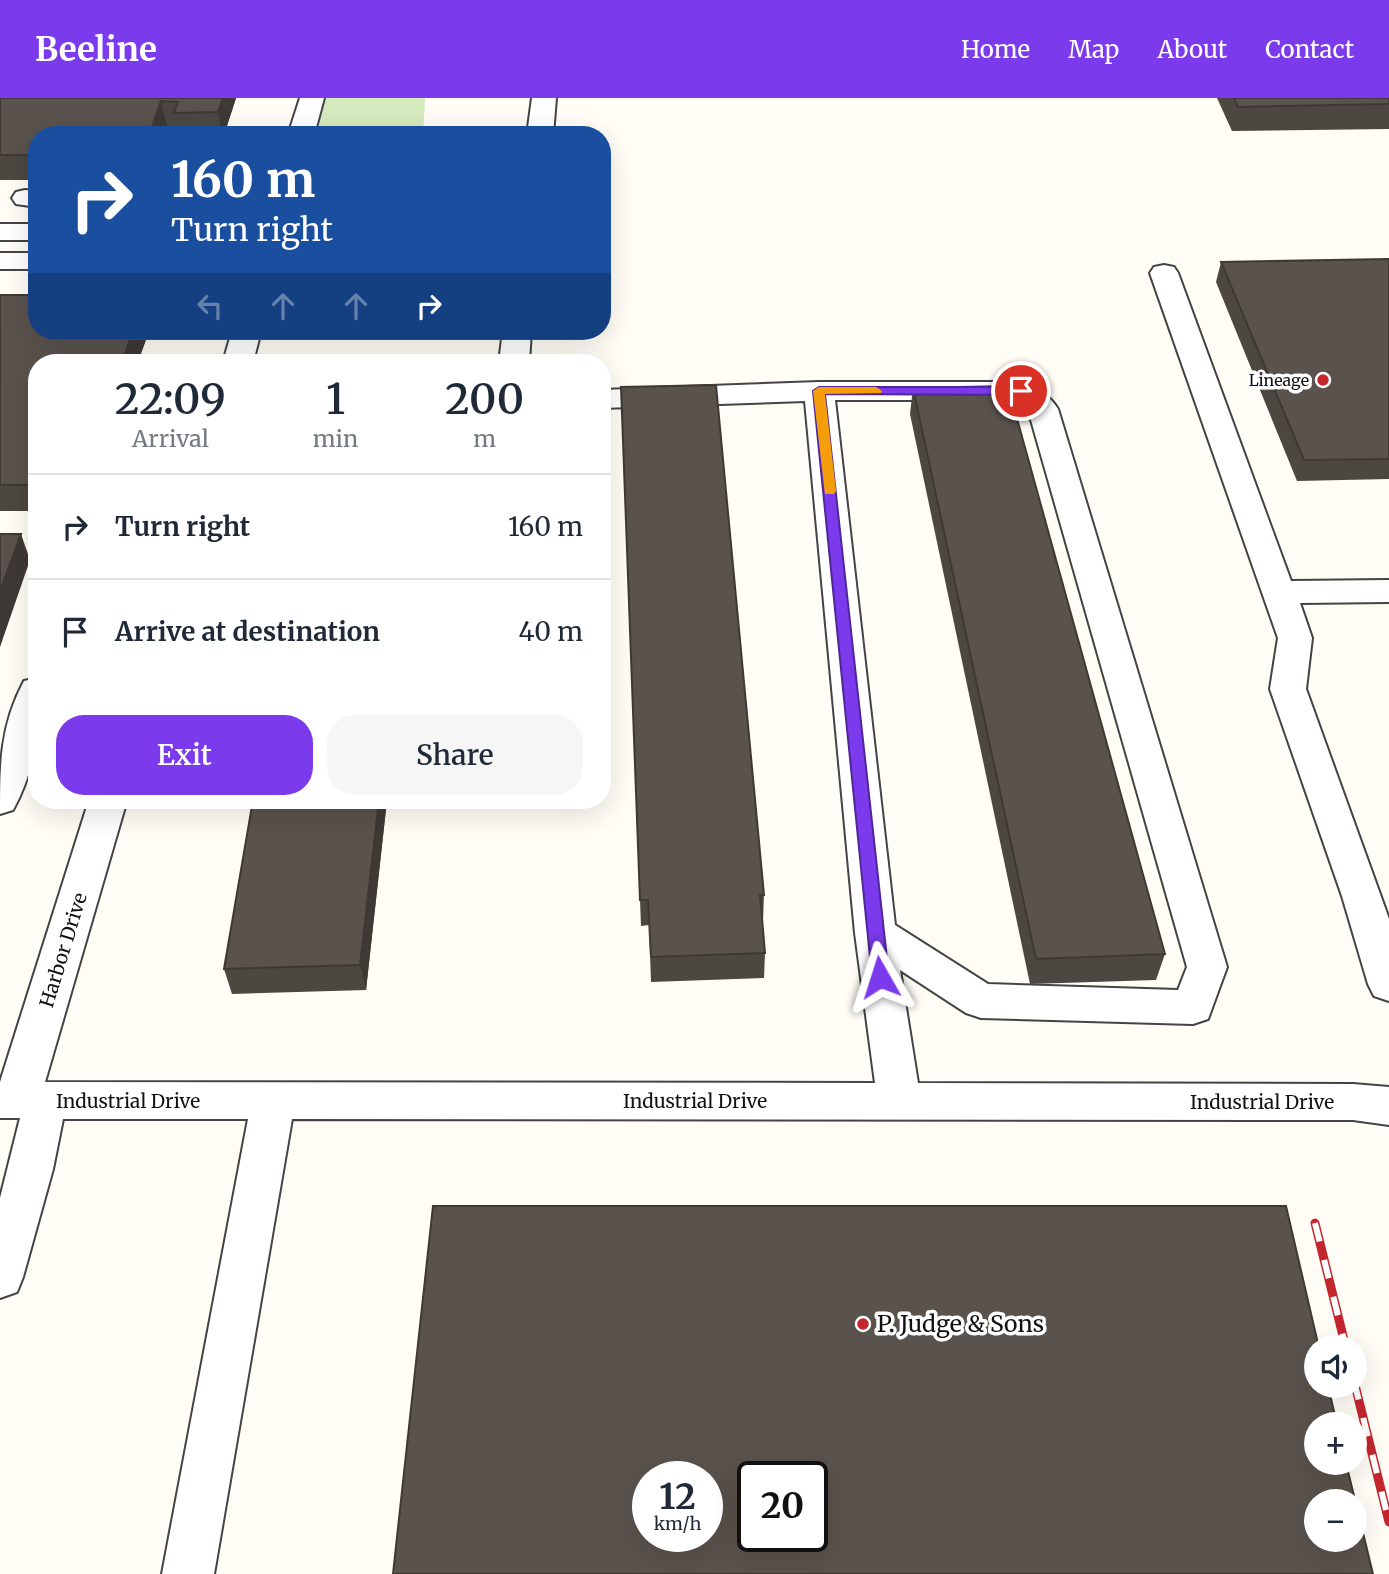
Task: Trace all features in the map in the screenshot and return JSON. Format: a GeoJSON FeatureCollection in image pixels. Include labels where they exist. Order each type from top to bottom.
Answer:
{"type":"FeatureCollection","features":[{"type":"Feature","properties":{"kind":"street"},"geometry":{"type":"LineString","coordinates":[[304,126],[312,98]]}},
{"type":"Feature","properties":{"kind":"street"},"geometry":{"type":"LineString","coordinates":[[541,126],[544,98]]}},
{"type":"Feature","properties":{"kind":"street"},"geometry":{"type":"LineString","coordinates":[[0,232],[28,232]]}},
{"type":"Feature","properties":{"kind":"street"},"geometry":{"type":"LineString","coordinates":[[0,261],[28,261]]}},
{"type":"Feature","properties":{"kind":"street"},"geometry":{"type":"LineString","coordinates":[[1164,273],[1295,638],[1288,689],[1362,896],[1389,984]]}},
{"type":"Feature","properties":{"kind":"street"},"geometry":{"type":"LineString","coordinates":[[611,399],[819,391],[1021,391],[1043,409],[1207,967],[1193,1007],[981,1001],[875,933]]}},
{"type":"Feature","properties":{"kind":"street"},"geometry":{"type":"LineString","coordinates":[[819,391],[875,933],[899,1101]]}},
{"type":"Feature","properties":{"kind":"street"},"geometry":{"type":"LineString","coordinates":[[1278,592],[1389,591]]}},
{"type":"Feature","properties":{"kind":"street"},"geometry":{"type":"LineString","coordinates":[[0,800],[28,733]]}},
{"type":"Feature","properties":{"kind":"street","name":"Harbor Drive"},"geometry":{"type":"LineString","coordinates":[[0,1277],[8,1221],[30,1170],[21,1100],[105,809]]}},
{"type":"Feature","properties":{"kind":"street","name":"Industrial Drive"},"geometry":{"type":"LineString","coordinates":[[21,1100],[1353,1102],[1389,1106]]}},
{"type":"Feature","properties":{"kind":"street"},"geometry":{"type":"LineString","coordinates":[[188,1574],[272,1101]]}},
{"type":"Feature","properties":{"kind":"green space"},"geometry":{"type":"Polygon","coordinates":[[[316,98],[425,98],[423,126],[308,126],[316,98]]]}},
{"type":"Feature","properties":{"kind":"building"},"geometry":{"type":"Polygon","coordinates":[[[0,98],[223,98],[218,112],[174,113],[178,102],[161,101],[152,126],[28,126],[28,155],[0,155],[0,98]]]}},
{"type":"Feature","properties":{"kind":"building"},"geometry":{"type":"Polygon","coordinates":[[[1234,98],[1389,98],[1389,104],[1238,107],[1234,98]]]}},
{"type":"Feature","properties":{"kind":"building","name":"Lineage"},"geometry":{"type":"Polygon","coordinates":[[[1389,259],[1389,459],[1304,460],[1221,262],[1389,259]]]}},
{"type":"Feature","properties":{"kind":"building"},"geometry":{"type":"Polygon","coordinates":[[[0,295],[28,295],[28,340],[130,340],[125,354],[28,354],[28,485],[0,485],[0,295]]]}},
{"type":"Feature","properties":{"kind":"building"},"geometry":{"type":"Polygon","coordinates":[[[716,385],[764,895],[760,895],[765,953],[651,957],[648,900],[640,900],[621,387],[716,385]]]}},
{"type":"Feature","properties":{"kind":"building"},"geometry":{"type":"Polygon","coordinates":[[[1008,386],[1165,954],[1036,959],[913,388],[1008,386]]]}},
{"type":"Feature","properties":{"kind":"building"},"geometry":{"type":"Polygon","coordinates":[[[0,534],[21,534],[0,591],[0,534]]]}},
{"type":"Feature","properties":{"kind":"building"},"geometry":{"type":"Polygon","coordinates":[[[251,809],[378,809],[360,965],[224,969],[251,809]]]}},
{"type":"Feature","properties":{"kind":"building","name":"P. Judge & Sons"},"geometry":{"type":"Polygon","coordinates":[[[433,1206],[1286,1206],[1316,1335],[1304,1335],[1304,1398],[1331,1398],[1334,1412],[1304,1412],[1304,1475],[1349,1475],[1352,1489],[1304,1489],[1304,1552],[1367,1552],[1367,1549],[1373,1574],[393,1574],[433,1206]]]}},
{"type":"Feature","properties":{"kind":"railway"},"geometry":{"type":"LineString","coordinates":[[1315,1223],[1343,1335]]}},
{"type":"Feature","properties":{"kind":"railway"},"geometry":{"type":"LineString","coordinates":[[1358,1398],[1389,1522]]}},
{"type":"Feature","properties":{"kind":"slow traffic"},"geometry":{"type":"LineString","coordinates":[[830,491],[819,391],[876,391]]}},
{"type":"Feature","properties":{"kind":"place","name":"Lineage"},"geometry":{"type":"Point","coordinates":[1323,380]}},
{"type":"Feature","properties":{"kind":"place","name":"P. Judge & Sons"},"geometry":{"type":"Point","coordinates":[863,1324]}},
{"type":"Feature","properties":{"kind":"route"},"geometry":{"type":"LineString","coordinates":[[880,977],[819,391],[1021,391]]}}]}
